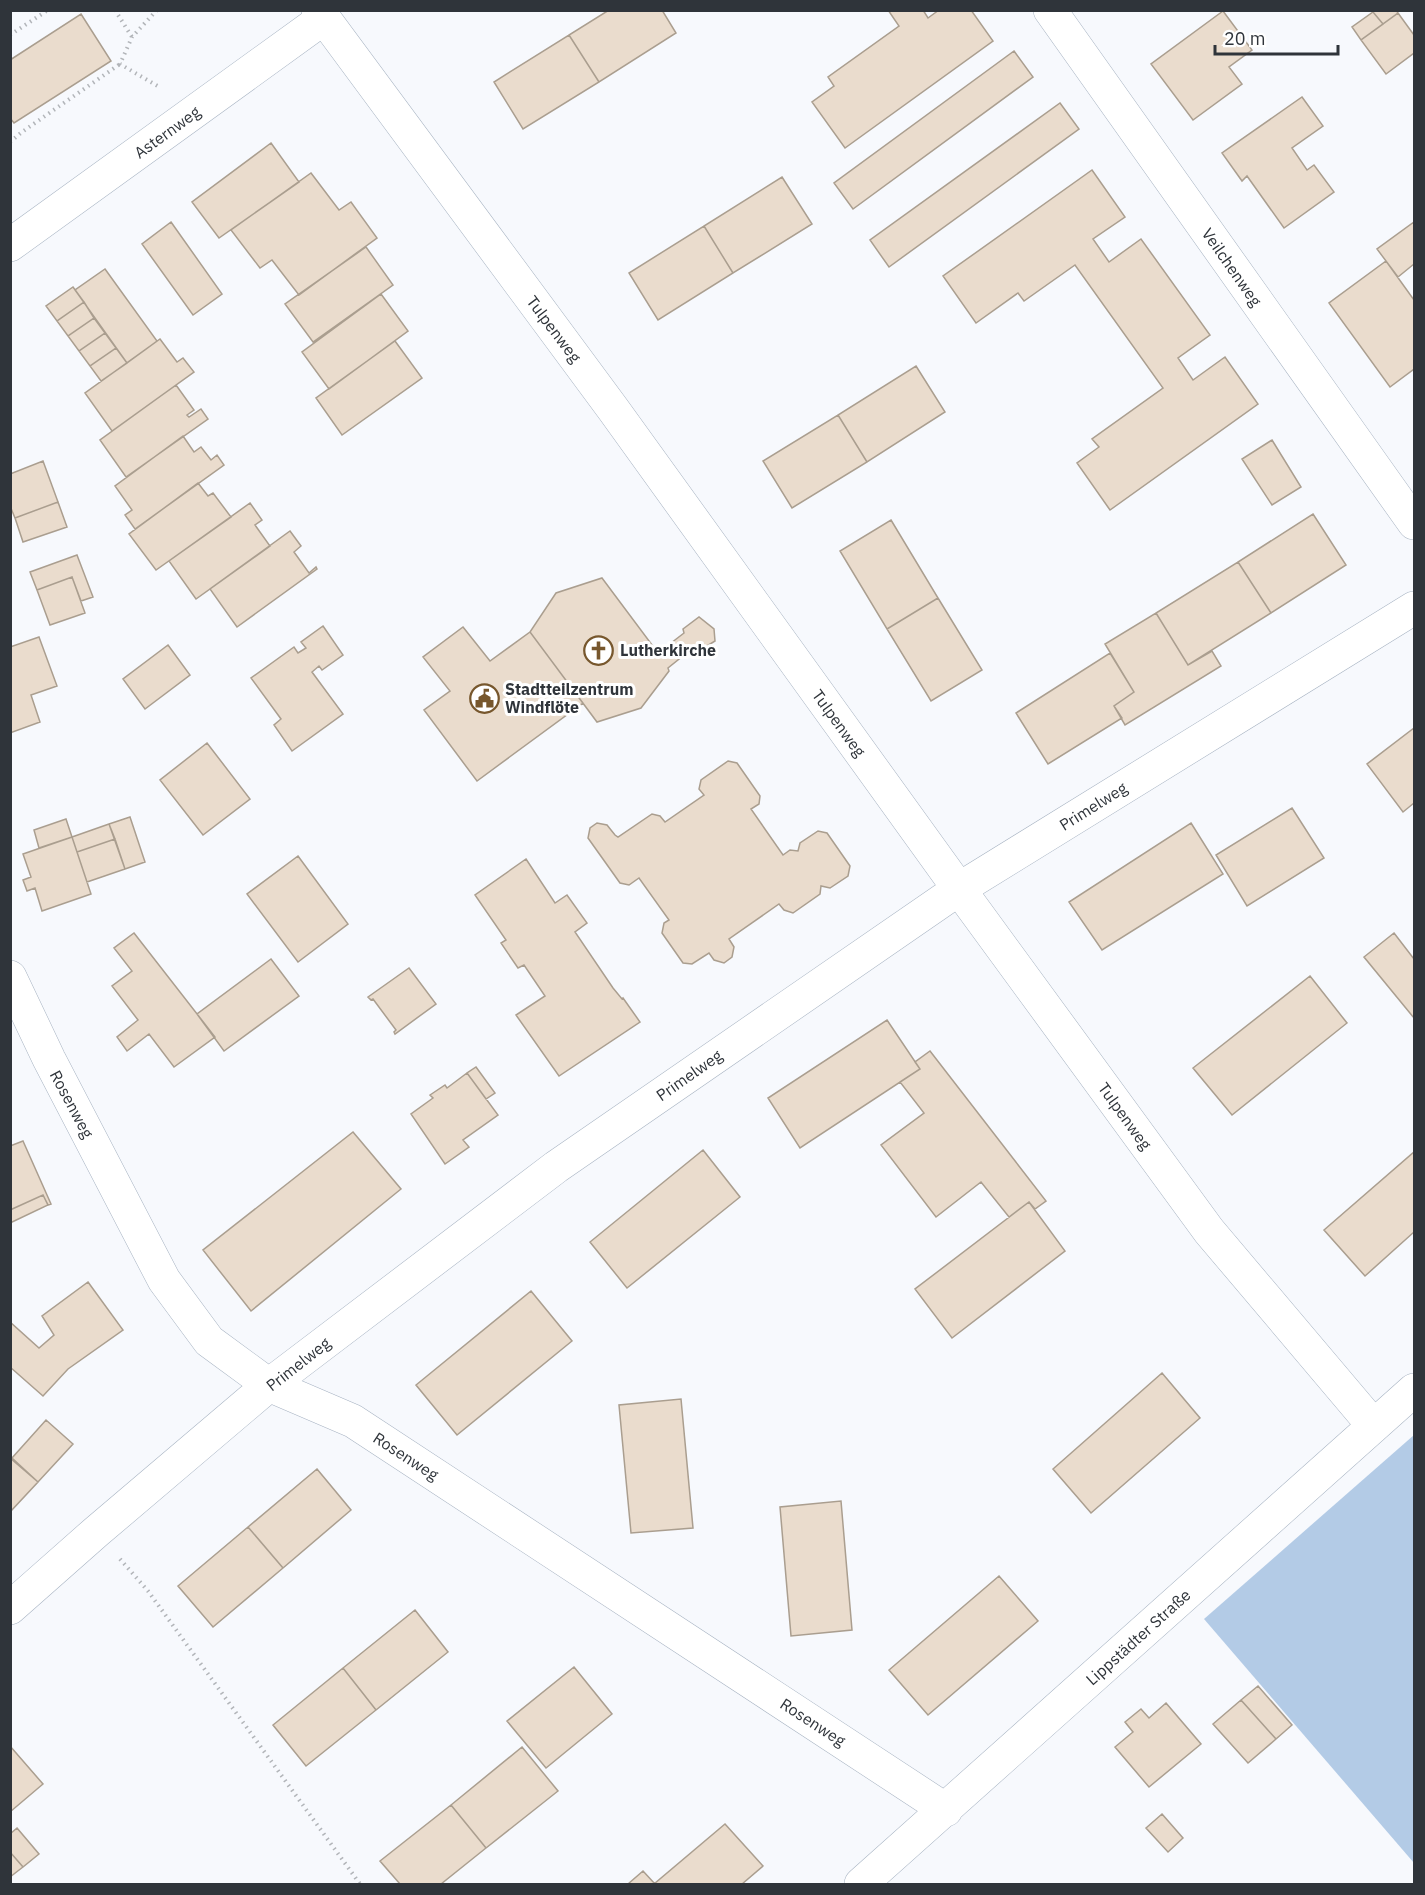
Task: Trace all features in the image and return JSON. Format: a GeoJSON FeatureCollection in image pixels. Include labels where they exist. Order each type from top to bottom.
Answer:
{"type":"FeatureCollection","features":[{"type":"Feature","properties":{"kind":"street","name":"Veilchenweg"},"geometry":{"type":"LineString","coordinates":[[1050,10],[1414,523]]}},
{"type":"Feature","properties":{"kind":"street","name":"Asternweg"},"geometry":{"type":"LineString","coordinates":[[10,245],[198,110],[321,14]]}},
{"type":"Feature","properties":{"kind":"street","name":"Tulpenweg"},"geometry":{"type":"LineString","coordinates":[[321,14],[613,409],[1209,1231],[1373,1425]]}},
{"type":"Feature","properties":{"kind":"street","name":"Primelweg"},"geometry":{"type":"LineString","coordinates":[[17,1591],[96,1532],[269,1385],[556,1167],[959,889],[1414,608]]}},
{"type":"Feature","properties":{"kind":"street","name":"Rosenweg"},"geometry":{"type":"LineString","coordinates":[[10,977],[49,1059],[164,1280],[209,1341],[269,1385],[353,1421],[946,1810]]}},
{"type":"Feature","properties":{"kind":"street","name":"Lippstädter Straße"},"geometry":{"type":"LineString","coordinates":[[861,1884],[1414,1390]]}},
{"type":"Feature","properties":{"kind":"path"},"geometry":{"type":"LineString","coordinates":[[10,35],[48,10]]}},
{"type":"Feature","properties":{"kind":"path"},"geometry":{"type":"LineString","coordinates":[[115,10],[132,37]]}},
{"type":"Feature","properties":{"kind":"path"},"geometry":{"type":"LineString","coordinates":[[10,142],[120,64],[132,37],[156,10]]}},
{"type":"Feature","properties":{"kind":"path"},"geometry":{"type":"LineString","coordinates":[[120,64],[198,110]]}},
{"type":"Feature","properties":{"kind":"path"},"geometry":{"type":"LineString","coordinates":[[96,1532],[148,1591],[360,1884]]}},
{"type":"Feature","properties":{"kind":"shaded area"},"geometry":{"type":"Polygon","coordinates":[[[1414,1435],[1414,1863],[1204,1619],[1414,1435]]]}},
{"type":"Feature","properties":{"kind":"building"},"geometry":{"type":"Polygon","coordinates":[[[609,10],[662,10],[676,33],[599,82],[569,35],[609,10]]]}},
{"type":"Feature","properties":{"kind":"building"},"geometry":{"type":"Polygon","coordinates":[[[888,10],[923,10],[928,18],[939,10],[971,10],[993,41],[845,148],[812,102],[834,86],[828,77],[899,26],[888,10]]]}},
{"type":"Feature","properties":{"kind":"building"},"geometry":{"type":"Polygon","coordinates":[[[1375,10],[1396,10],[1398,13],[1383,24],[1373,12],[1375,10]]]}},
{"type":"Feature","properties":{"kind":"building"},"geometry":{"type":"Polygon","coordinates":[[[1223,11],[1252,50],[1229,67],[1242,84],[1193,120],[1151,64],[1223,11]]]}},
{"type":"Feature","properties":{"kind":"building"},"geometry":{"type":"Polygon","coordinates":[[[1373,12],[1383,24],[1361,40],[1352,27],[1373,12]]]}},
{"type":"Feature","properties":{"kind":"building"},"geometry":{"type":"Polygon","coordinates":[[[1398,13],[1414,35],[1414,53],[1386,74],[1361,40],[1398,13]]]}},
{"type":"Feature","properties":{"kind":"building"},"geometry":{"type":"Polygon","coordinates":[[[81,14],[111,61],[14,123],[10,118],[10,60],[81,14]]]}},
{"type":"Feature","properties":{"kind":"building"},"geometry":{"type":"Polygon","coordinates":[[[569,35],[599,82],[523,129],[494,82],[569,35]]]}},
{"type":"Feature","properties":{"kind":"building"},"geometry":{"type":"Polygon","coordinates":[[[1014,51],[1033,77],[853,209],[834,183],[1014,51]]]}},
{"type":"Feature","properties":{"kind":"building"},"geometry":{"type":"Polygon","coordinates":[[[1302,97],[1323,126],[1292,148],[1307,170],[1314,165],[1334,192],[1284,228],[1247,176],[1242,181],[1222,153],[1302,97]]]}},
{"type":"Feature","properties":{"kind":"building"},"geometry":{"type":"Polygon","coordinates":[[[1060,103],[1079,129],[889,267],[870,240],[1060,103]]]}},
{"type":"Feature","properties":{"kind":"building"},"geometry":{"type":"Polygon","coordinates":[[[271,143],[299,182],[219,238],[192,202],[271,143]]]}},
{"type":"Feature","properties":{"kind":"building"},"geometry":{"type":"Polygon","coordinates":[[[1092,170],[1125,217],[1093,239],[1109,262],[1141,239],[1210,335],[1178,358],[1193,380],[1225,357],[1258,404],[1110,510],[1077,463],[1099,447],[1092,439],[1163,388],[1075,265],[1024,301],[1018,293],[976,323],[943,276],[1092,170]]]}},
{"type":"Feature","properties":{"kind":"building"},"geometry":{"type":"Polygon","coordinates":[[[311,173],[339,210],[351,202],[377,238],[299,295],[272,260],[260,268],[231,230],[311,173]]]}},
{"type":"Feature","properties":{"kind":"building"},"geometry":{"type":"Polygon","coordinates":[[[782,177],[812,224],[733,273],[704,226],[782,177]]]}},
{"type":"Feature","properties":{"kind":"building"},"geometry":{"type":"Polygon","coordinates":[[[171,222],[222,294],[193,315],[142,244],[171,222]]]}},
{"type":"Feature","properties":{"kind":"building"},"geometry":{"type":"Polygon","coordinates":[[[1414,222],[1414,264],[1398,277],[1377,249],[1414,222]]]}},
{"type":"Feature","properties":{"kind":"building"},"geometry":{"type":"Polygon","coordinates":[[[704,226],[733,273],[658,320],[629,273],[704,226]]]}},
{"type":"Feature","properties":{"kind":"building"},"geometry":{"type":"Polygon","coordinates":[[[366,247],[393,285],[313,342],[285,304],[366,247]]]}},
{"type":"Feature","properties":{"kind":"building"},"geometry":{"type":"Polygon","coordinates":[[[1386,261],[1414,300],[1414,369],[1390,387],[1329,303],[1386,261]]]}},
{"type":"Feature","properties":{"kind":"building"},"geometry":{"type":"Polygon","coordinates":[[[105,269],[157,341],[127,363],[75,290],[105,269]]]}},
{"type":"Feature","properties":{"kind":"building"},"geometry":{"type":"Polygon","coordinates":[[[73,287],[84,302],[57,321],[46,306],[73,287]]]}},
{"type":"Feature","properties":{"kind":"building"},"geometry":{"type":"Polygon","coordinates":[[[381,294],[408,331],[329,389],[302,352],[381,294]]]}},
{"type":"Feature","properties":{"kind":"building"},"geometry":{"type":"Polygon","coordinates":[[[84,302],[94,318],[68,336],[57,321],[84,302]]]}},
{"type":"Feature","properties":{"kind":"building"},"geometry":{"type":"Polygon","coordinates":[[[94,318],[105,333],[79,351],[68,336],[94,318]]]}},
{"type":"Feature","properties":{"kind":"building"},"geometry":{"type":"Polygon","coordinates":[[[105,333],[116,348],[90,366],[79,351],[105,333]]]}},
{"type":"Feature","properties":{"kind":"building"},"geometry":{"type":"Polygon","coordinates":[[[160,339],[177,362],[183,358],[194,372],[112,431],[85,393],[160,339]]]}},
{"type":"Feature","properties":{"kind":"building"},"geometry":{"type":"Polygon","coordinates":[[[395,341],[422,378],[342,435],[316,398],[395,341]]]}},
{"type":"Feature","properties":{"kind":"building"},"geometry":{"type":"Polygon","coordinates":[[[116,348],[127,363],[101,381],[90,366],[116,348]]]}},
{"type":"Feature","properties":{"kind":"building"},"geometry":{"type":"Polygon","coordinates":[[[916,366],[945,412],[867,462],[838,415],[916,366]]]}},
{"type":"Feature","properties":{"kind":"building"},"geometry":{"type":"Polygon","coordinates":[[[176,385],[194,410],[187,415],[189,417],[201,409],[208,419],[126,477],[100,440],[176,385]]]}},
{"type":"Feature","properties":{"kind":"building"},"geometry":{"type":"Polygon","coordinates":[[[838,415],[867,462],[792,508],[763,461],[838,415]]]}},
{"type":"Feature","properties":{"kind":"building"},"geometry":{"type":"Polygon","coordinates":[[[183,436],[194,452],[201,447],[211,460],[217,455],[224,465],[135,529],[125,515],[132,510],[115,486],[183,436]]]}},
{"type":"Feature","properties":{"kind":"building"},"geometry":{"type":"Polygon","coordinates":[[[1272,440],[1301,487],[1272,505],[1242,459],[1272,440]]]}},
{"type":"Feature","properties":{"kind":"building"},"geometry":{"type":"Polygon","coordinates":[[[43,461],[58,502],[15,518],[10,506],[10,474],[43,461]]]}},
{"type":"Feature","properties":{"kind":"building"},"geometry":{"type":"Polygon","coordinates":[[[198,483],[208,496],[213,493],[231,517],[156,570],[129,534],[198,483]]]}},
{"type":"Feature","properties":{"kind":"building"},"geometry":{"type":"Polygon","coordinates":[[[58,502],[67,527],[23,542],[15,518],[58,502]]]}},
{"type":"Feature","properties":{"kind":"building"},"geometry":{"type":"Polygon","coordinates":[[[250,503],[262,520],[255,525],[270,546],[196,599],[169,561],[250,503]]]}},
{"type":"Feature","properties":{"kind":"building"},"geometry":{"type":"Polygon","coordinates":[[[1313,514],[1346,565],[1271,613],[1238,562],[1313,514]]]}},
{"type":"Feature","properties":{"kind":"building"},"geometry":{"type":"Polygon","coordinates":[[[891,520],[938,598],[887,629],[840,551],[891,520]]]}},
{"type":"Feature","properties":{"kind":"building"},"geometry":{"type":"Polygon","coordinates":[[[290,531],[301,546],[294,552],[309,573],[316,567],[317,569],[237,627],[210,589],[290,531]]]}},
{"type":"Feature","properties":{"kind":"building"},"geometry":{"type":"Polygon","coordinates":[[[77,555],[93,597],[81,601],[72,577],[37,590],[30,572],[77,555]]]}},
{"type":"Feature","properties":{"kind":"building"},"geometry":{"type":"Polygon","coordinates":[[[1238,562],[1271,613],[1188,665],[1156,613],[1238,562]]]}},
{"type":"Feature","properties":{"kind":"building"},"geometry":{"type":"Polygon","coordinates":[[[72,577],[85,613],[50,625],[37,590],[72,577]]]}},
{"type":"Feature","properties":{"kind":"building","name":"Lutherkirche"},"geometry":{"type":"Polygon","coordinates":[[[602,578],[658,653],[684,633],[683,629],[699,617],[714,629],[715,641],[699,651],[693,648],[668,668],[669,671],[641,708],[597,722],[530,632],[556,593],[602,578]]]}},
{"type":"Feature","properties":{"kind":"building"},"geometry":{"type":"Polygon","coordinates":[[[938,598],[982,670],[931,701],[887,629],[938,598]]]}},
{"type":"Feature","properties":{"kind":"building"},"geometry":{"type":"Polygon","coordinates":[[[1156,613],[1188,665],[1212,651],[1221,666],[1125,725],[1114,706],[1134,692],[1105,644],[1156,613]]]}},
{"type":"Feature","properties":{"kind":"building"},"geometry":{"type":"Polygon","coordinates":[[[323,626],[343,655],[322,670],[319,666],[312,672],[343,714],[292,751],[274,725],[281,719],[251,678],[294,647],[298,653],[306,648],[301,642],[323,626]]]}},
{"type":"Feature","properties":{"kind":"building"},"geometry":{"type":"Polygon","coordinates":[[[463,627],[490,661],[530,632],[583,703],[477,781],[424,710],[450,691],[423,657],[463,627]]]}},
{"type":"Feature","properties":{"kind":"building"},"geometry":{"type":"Polygon","coordinates":[[[39,637],[57,686],[31,695],[40,722],[10,733],[10,647],[39,637]]]}},
{"type":"Feature","properties":{"kind":"building"},"geometry":{"type":"Polygon","coordinates":[[[168,645],[190,675],[145,709],[123,679],[168,645]]]}},
{"type":"Feature","properties":{"kind":"building"},"geometry":{"type":"Polygon","coordinates":[[[1110,653],[1134,692],[1114,706],[1122,718],[1048,764],[1016,713],[1110,653]]]}},
{"type":"Feature","properties":{"kind":"building"},"geometry":{"type":"Polygon","coordinates":[[[1414,728],[1414,803],[1403,812],[1367,764],[1414,728]]]}},
{"type":"Feature","properties":{"kind":"building"},"geometry":{"type":"Polygon","coordinates":[[[207,743],[250,799],[203,835],[160,780],[207,743]]]}},
{"type":"Feature","properties":{"kind":"building"},"geometry":{"type":"Polygon","coordinates":[[[728,761],[737,763],[760,796],[759,804],[751,809],[783,855],[790,850],[798,851],[800,843],[818,831],[827,833],[850,866],[848,876],[830,888],[821,886],[820,894],[793,913],[784,910],[779,904],[729,939],[734,947],[732,957],[724,963],[714,960],[709,953],[692,964],[683,963],[662,933],[664,923],[669,920],[639,878],[629,885],[620,883],[588,838],[590,828],[597,823],[607,825],[618,837],[652,814],[660,816],[665,822],[704,795],[699,789],[701,780],[728,761]]]}},
{"type":"Feature","properties":{"kind":"building"},"geometry":{"type":"Polygon","coordinates":[[[1292,808],[1324,858],[1247,906],[1216,855],[1292,808]]]}},
{"type":"Feature","properties":{"kind":"building"},"geometry":{"type":"Polygon","coordinates":[[[130,817],[145,862],[125,869],[109,824],[130,817]]]}},
{"type":"Feature","properties":{"kind":"building"},"geometry":{"type":"Polygon","coordinates":[[[66,819],[72,837],[39,848],[34,830],[66,819]]]}},
{"type":"Feature","properties":{"kind":"building"},"geometry":{"type":"Polygon","coordinates":[[[1191,823],[1223,874],[1102,950],[1069,902],[1191,823]]]}},
{"type":"Feature","properties":{"kind":"building"},"geometry":{"type":"Polygon","coordinates":[[[109,824],[115,839],[77,852],[72,837],[109,824]]]}},
{"type":"Feature","properties":{"kind":"building"},"geometry":{"type":"Polygon","coordinates":[[[72,837],[91,894],[42,911],[35,888],[27,891],[23,880],[31,877],[23,854],[72,837]]]}},
{"type":"Feature","properties":{"kind":"building"},"geometry":{"type":"Polygon","coordinates":[[[115,839],[125,869],[87,882],[77,852],[115,839]]]}},
{"type":"Feature","properties":{"kind":"building"},"geometry":{"type":"Polygon","coordinates":[[[298,856],[348,924],[298,962],[247,894],[298,856]]]}},
{"type":"Feature","properties":{"kind":"building"},"geometry":{"type":"Polygon","coordinates":[[[526,859],[555,903],[567,895],[587,923],[575,932],[613,988],[640,1022],[559,1076],[516,1015],[545,996],[524,965],[518,968],[501,943],[506,940],[475,895],[526,859]]]}},
{"type":"Feature","properties":{"kind":"building"},"geometry":{"type":"Polygon","coordinates":[[[134,933],[215,1037],[174,1067],[149,1034],[127,1051],[117,1037],[138,1020],[112,986],[132,971],[114,948],[134,933]]]}},
{"type":"Feature","properties":{"kind":"building"},"geometry":{"type":"Polygon","coordinates":[[[1394,933],[1414,959],[1414,1018],[1364,957],[1394,933]]]}},
{"type":"Feature","properties":{"kind":"building"},"geometry":{"type":"Polygon","coordinates":[[[271,959],[299,996],[224,1051],[197,1014],[271,959]]]}},
{"type":"Feature","properties":{"kind":"building"},"geometry":{"type":"Polygon","coordinates":[[[409,968],[436,1004],[395,1034],[396,1030],[373,999],[368,997],[409,968]]]}},
{"type":"Feature","properties":{"kind":"building"},"geometry":{"type":"Polygon","coordinates":[[[1310,976],[1347,1023],[1232,1115],[1193,1068],[1310,976]]]}},
{"type":"Feature","properties":{"kind":"building"},"geometry":{"type":"Polygon","coordinates":[[[887,1020],[920,1069],[800,1148],[768,1098],[887,1020]]]}},
{"type":"Feature","properties":{"kind":"building"},"geometry":{"type":"Polygon","coordinates":[[[930,1051],[1046,1201],[1035,1209],[1029,1202],[1009,1217],[981,1182],[936,1217],[881,1145],[924,1113],[900,1082],[920,1069],[915,1062],[930,1051]]]}},
{"type":"Feature","properties":{"kind":"building"},"geometry":{"type":"Polygon","coordinates":[[[476,1067],[495,1093],[486,1099],[467,1073],[476,1067]]]}},
{"type":"Feature","properties":{"kind":"building"},"geometry":{"type":"Polygon","coordinates":[[[467,1073],[498,1115],[463,1140],[469,1147],[445,1164],[411,1114],[433,1098],[430,1095],[445,1085],[447,1088],[467,1073]]]}},
{"type":"Feature","properties":{"kind":"building"},"geometry":{"type":"Polygon","coordinates":[[[353,1132],[401,1189],[251,1311],[203,1250],[353,1132]]]}},
{"type":"Feature","properties":{"kind":"building"},"geometry":{"type":"Polygon","coordinates":[[[23,1141],[51,1204],[48,1205],[43,1195],[10,1210],[10,1146],[23,1141]]]}},
{"type":"Feature","properties":{"kind":"building"},"geometry":{"type":"Polygon","coordinates":[[[703,1150],[740,1197],[627,1288],[590,1242],[703,1150]]]}},
{"type":"Feature","properties":{"kind":"building"},"geometry":{"type":"Polygon","coordinates":[[[1414,1152],[1414,1232],[1365,1276],[1324,1230],[1414,1152]]]}},
{"type":"Feature","properties":{"kind":"building"},"geometry":{"type":"Polygon","coordinates":[[[43,1195],[48,1205],[10,1223],[10,1210],[43,1195]]]}},
{"type":"Feature","properties":{"kind":"building"},"geometry":{"type":"Polygon","coordinates":[[[1029,1202],[1065,1251],[952,1338],[915,1289],[1029,1202]]]}},
{"type":"Feature","properties":{"kind":"building"},"geometry":{"type":"Polygon","coordinates":[[[88,1282],[123,1330],[68,1369],[43,1396],[10,1367],[10,1322],[39,1348],[54,1335],[42,1316],[88,1282]]]}},
{"type":"Feature","properties":{"kind":"building"},"geometry":{"type":"Polygon","coordinates":[[[531,1291],[572,1341],[457,1435],[416,1385],[531,1291]]]}},
{"type":"Feature","properties":{"kind":"building"},"geometry":{"type":"Polygon","coordinates":[[[1162,1373],[1200,1418],[1091,1513],[1053,1469],[1162,1373]]]}},
{"type":"Feature","properties":{"kind":"building"},"geometry":{"type":"Polygon","coordinates":[[[681,1399],[693,1528],[631,1533],[619,1405],[681,1399]]]}},
{"type":"Feature","properties":{"kind":"building"},"geometry":{"type":"Polygon","coordinates":[[[46,1420],[73,1444],[38,1482],[12,1458],[46,1420]]]}},
{"type":"Feature","properties":{"kind":"building"},"geometry":{"type":"Polygon","coordinates":[[[10,1458],[38,1482],[10,1512],[10,1458]]]}},
{"type":"Feature","properties":{"kind":"building"},"geometry":{"type":"Polygon","coordinates":[[[317,1469],[351,1510],[283,1568],[248,1527],[317,1469]]]}},
{"type":"Feature","properties":{"kind":"building"},"geometry":{"type":"Polygon","coordinates":[[[841,1501],[852,1630],[791,1636],[780,1507],[841,1501]]]}},
{"type":"Feature","properties":{"kind":"building"},"geometry":{"type":"Polygon","coordinates":[[[248,1527],[283,1568],[213,1627],[178,1586],[248,1527]]]}},
{"type":"Feature","properties":{"kind":"building"},"geometry":{"type":"Polygon","coordinates":[[[999,1576],[1038,1621],[928,1715],[889,1670],[999,1576]]]}},
{"type":"Feature","properties":{"kind":"building"},"geometry":{"type":"Polygon","coordinates":[[[415,1610],[448,1652],[376,1710],[343,1668],[415,1610]]]}},
{"type":"Feature","properties":{"kind":"building"},"geometry":{"type":"Polygon","coordinates":[[[574,1667],[612,1714],[546,1768],[507,1721],[574,1667]]]}},
{"type":"Feature","properties":{"kind":"building"},"geometry":{"type":"Polygon","coordinates":[[[343,1668],[376,1710],[306,1766],[273,1725],[343,1668]]]}},
{"type":"Feature","properties":{"kind":"building"},"geometry":{"type":"Polygon","coordinates":[[[1258,1686],[1292,1725],[1276,1739],[1241,1700],[1258,1686]]]}},
{"type":"Feature","properties":{"kind":"building"},"geometry":{"type":"Polygon","coordinates":[[[1241,1700],[1276,1739],[1248,1763],[1213,1724],[1241,1700]]]}},
{"type":"Feature","properties":{"kind":"building"},"geometry":{"type":"Polygon","coordinates":[[[1166,1703],[1201,1744],[1149,1787],[1115,1747],[1133,1732],[1125,1722],[1141,1709],[1149,1718],[1166,1703]]]}},
{"type":"Feature","properties":{"kind":"building"},"geometry":{"type":"Polygon","coordinates":[[[10,1746],[43,1784],[10,1812],[10,1746]]]}},
{"type":"Feature","properties":{"kind":"building"},"geometry":{"type":"Polygon","coordinates":[[[522,1747],[558,1791],[486,1848],[451,1805],[522,1747]]]}},
{"type":"Feature","properties":{"kind":"building"},"geometry":{"type":"Polygon","coordinates":[[[451,1805],[486,1848],[441,1884],[400,1884],[380,1861],[451,1805]]]}},
{"type":"Feature","properties":{"kind":"building"},"geometry":{"type":"Polygon","coordinates":[[[1162,1814],[1183,1838],[1168,1852],[1146,1828],[1162,1814]]]}},
{"type":"Feature","properties":{"kind":"building"},"geometry":{"type":"Polygon","coordinates":[[[725,1824],[763,1866],[742,1884],[654,1884],[725,1824]]]}},
{"type":"Feature","properties":{"kind":"building"},"geometry":{"type":"Polygon","coordinates":[[[17,1828],[39,1854],[23,1867],[10,1852],[10,1834],[17,1828]]]}},
{"type":"Feature","properties":{"kind":"building"},"geometry":{"type":"Polygon","coordinates":[[[10,1852],[23,1867],[10,1877],[10,1852]]]}},
{"type":"Feature","properties":{"kind":"building"},"geometry":{"type":"Polygon","coordinates":[[[643,1871],[655,1884],[628,1884],[643,1871]]]}},
{"type":"Feature","properties":{"kind":"place","name":"Lutherkirche"},"geometry":{"type":"Point","coordinates":[599,650]}},
{"type":"Feature","properties":{"kind":"place","name":"Stadtteilzentrum Windflöte"},"geometry":{"type":"Point","coordinates":[484,698]}}]}
